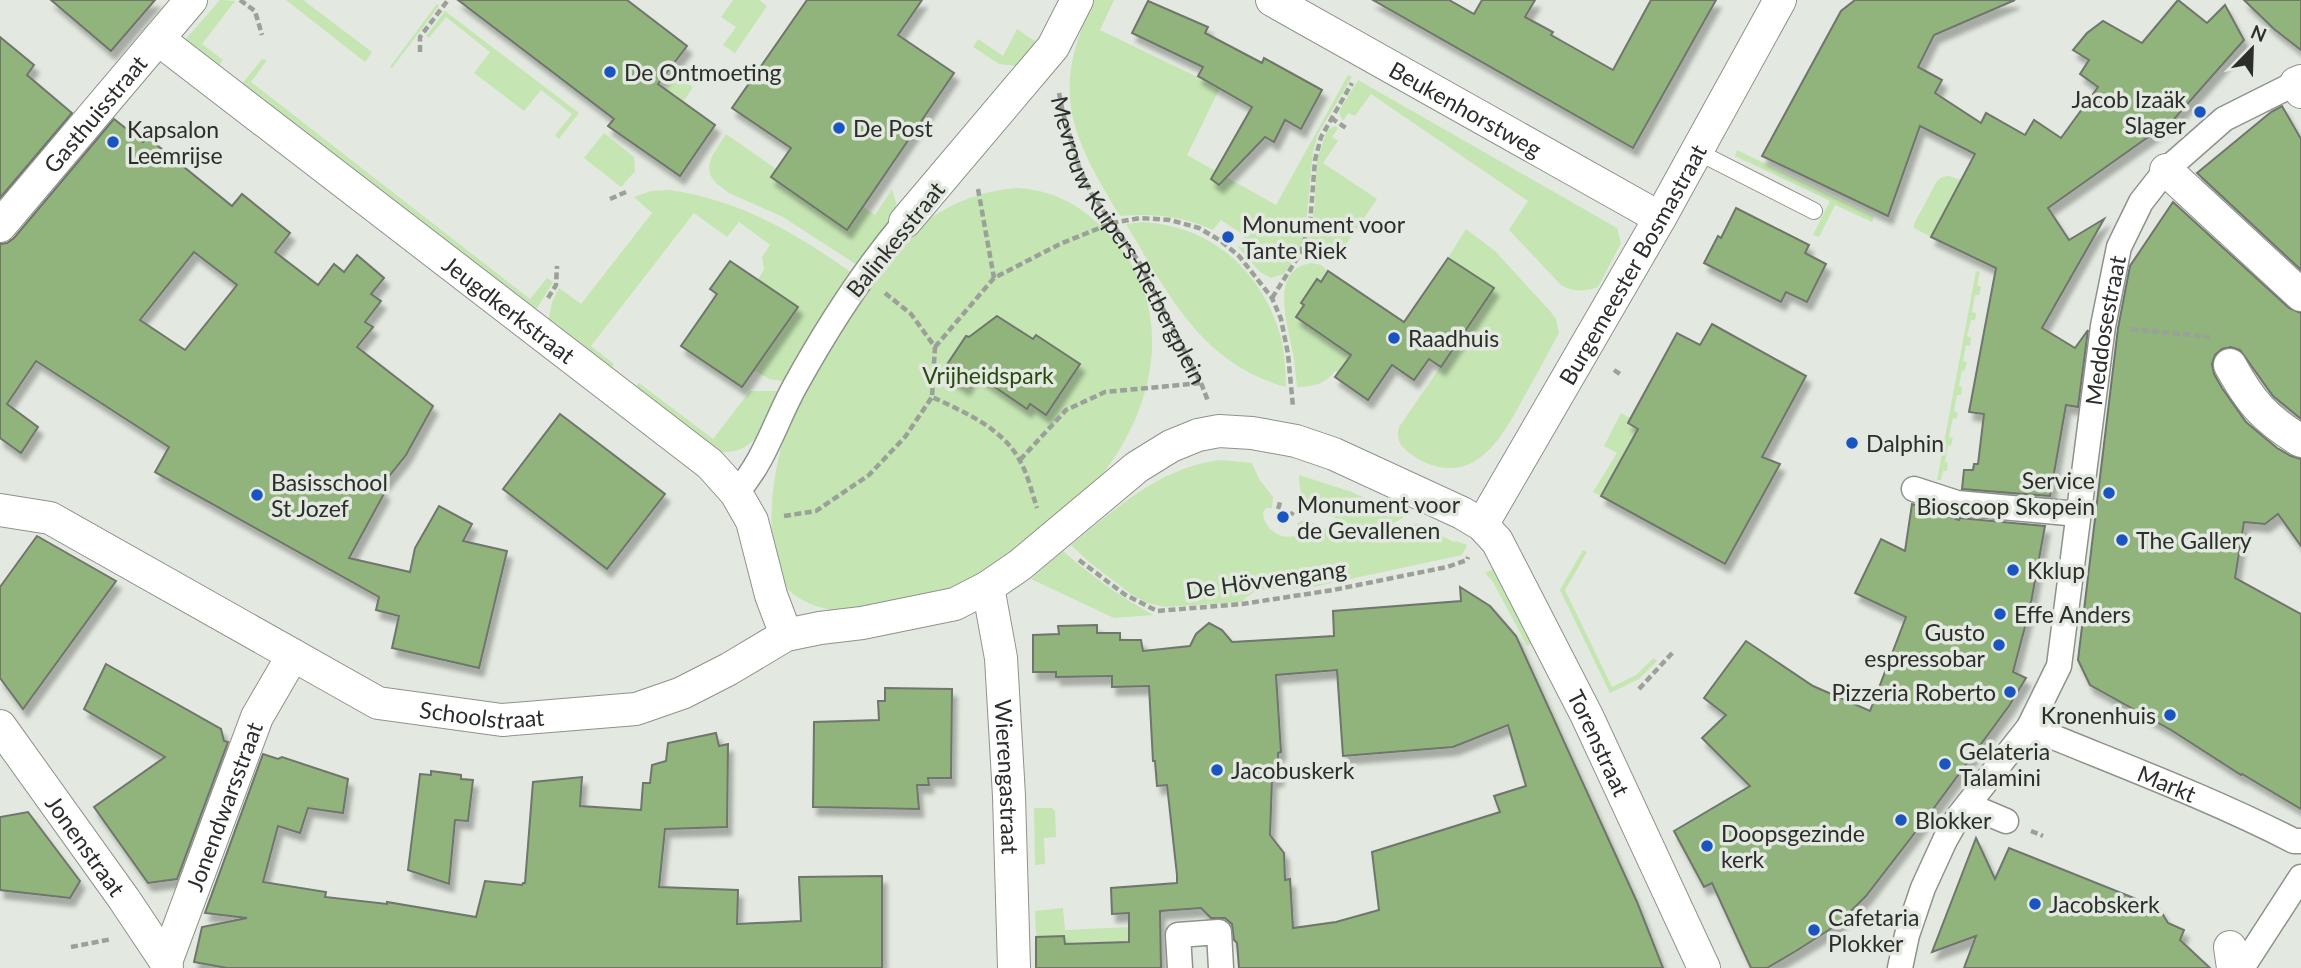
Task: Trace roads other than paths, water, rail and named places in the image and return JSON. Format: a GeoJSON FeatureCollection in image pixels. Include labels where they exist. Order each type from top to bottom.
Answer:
{"type":"FeatureCollection","features":[{"type":"Feature","properties":{"kind":"street","name":"Gasthuisstraat"},"geometry":{"type":"LineString","coordinates":[[0,226],[191,0]]}},
{"type":"Feature","properties":{"kind":"street","name":"Balinkesstraat"},"geometry":{"type":"LineString","coordinates":[[736,493],[760,462],[793,388],[863,274],[1053,47],[1077,0]]}},
{"type":"Feature","properties":{"kind":"street","name":"Beukenhorstweg"},"geometry":{"type":"LineString","coordinates":[[1272,0],[1660,218]]}},
{"type":"Feature","properties":{"kind":"street","name":"Burgemeester Bosmastraat"},"geometry":{"type":"LineString","coordinates":[[1482,525],[1660,218],[1780,0]]}},
{"type":"Feature","properties":{"kind":"street","name":"Jeugdkerkstraat"},"geometry":{"type":"LineString","coordinates":[[158,39],[710,464],[736,493],[752,521],[771,595],[786,635]]}},
{"type":"Feature","properties":{"kind":"street","name":"Meddosestraat"},"geometry":{"type":"LineString","coordinates":[[2029,727],[2059,666],[2103,326],[2119,247],[2141,202],[2166,170],[2224,119],[2299,85]]}},
{"type":"Feature","properties":{"kind":"street"},"geometry":{"type":"LineString","coordinates":[[2166,170],[2301,295]]}},
{"type":"Feature","properties":{"kind":"street"},"geometry":{"type":"LineString","coordinates":[[2230,365],[2248,397],[2277,426],[2301,441]]}},
{"type":"Feature","properties":{"kind":"street"},"geometry":{"type":"LineString","coordinates":[[988,587],[1054,538],[1137,467],[1171,446],[1198,435],[1219,431],[1252,433],[1296,441],[1377,473],[1482,525]]}},
{"type":"Feature","properties":{"kind":"street"},"geometry":{"type":"LineString","coordinates":[[1914,489],[1957,503],[2078,514]]}},
{"type":"Feature","properties":{"kind":"street","name":"Schoolstraat"},"geometry":{"type":"LineString","coordinates":[[0,510],[50,518],[378,703],[502,720],[636,709],[682,693],[786,635],[874,621],[955,604],[988,587]]}},
{"type":"Feature","properties":{"kind":"street","name":"Torenstraat"},"geometry":{"type":"LineString","coordinates":[[1482,525],[1497,541],[1510,563],[1587,716],[1704,968]]}},
{"type":"Feature","properties":{"kind":"street","name":"Wierengastraat"},"geometry":{"type":"LineString","coordinates":[[988,587],[1001,658],[1009,796],[1014,968]]}},
{"type":"Feature","properties":{"kind":"street","name":"Jonendwarsstraat"},"geometry":{"type":"LineString","coordinates":[[166,965],[257,717],[293,655]]}},
{"type":"Feature","properties":{"kind":"street","name":"Jonenstraat"},"geometry":{"type":"LineString","coordinates":[[0,726],[124,899],[166,965]]}},
{"type":"Feature","properties":{"kind":"street"},"geometry":{"type":"LineString","coordinates":[[1900,968],[1907,935],[1923,888],[1945,840],[1958,817],[2029,727]]}},
{"type":"Feature","properties":{"kind":"street","name":"Markt"},"geometry":{"type":"LineString","coordinates":[[2029,727],[2076,755],[2251,825],[2294,841],[2301,841]]}},
{"type":"Feature","properties":{"kind":"street"},"geometry":{"type":"LineString","coordinates":[[1968,805],[2006,821]]}},
{"type":"Feature","properties":{"kind":"street"},"geometry":{"type":"LineString","coordinates":[[2235,961],[2279,914],[2301,877]]}},
{"type":"Feature","properties":{"kind":"street"},"geometry":{"type":"LineString","coordinates":[[1180,968],[1178,935],[1219,932],[1222,968]]}},
{"type":"Feature","properties":{"kind":"lane"},"geometry":{"type":"LineString","coordinates":[[1696,151],[1814,211]]}},
{"type":"Feature","properties":{"kind":"place","name":"De Ontmoeting"},"geometry":{"type":"Point","coordinates":[610,72]}},
{"type":"Feature","properties":{"kind":"place","name":"Jacob Izaäk Slager"},"geometry":{"type":"Point","coordinates":[2200,112]}},
{"type":"Feature","properties":{"kind":"place","name":"De Post"},"geometry":{"type":"Point","coordinates":[839,128]}},
{"type":"Feature","properties":{"kind":"place","name":"Kapsalon Leemrijse"},"geometry":{"type":"Point","coordinates":[113,142]}},
{"type":"Feature","properties":{"kind":"place","name":"Monument voor Tante Riek"},"geometry":{"type":"Point","coordinates":[1228,237]}},
{"type":"Feature","properties":{"kind":"place","name":"Raadhuis"},"geometry":{"type":"Point","coordinates":[1394,338]}},
{"type":"Feature","properties":{"kind":"place","name":"Dalphin"},"geometry":{"type":"Point","coordinates":[1852,443]}},
{"type":"Feature","properties":{"kind":"place","name":"Service Bioscoop Skopein"},"geometry":{"type":"Point","coordinates":[2109,493]}},
{"type":"Feature","properties":{"kind":"place","name":"Basisschool St Jozef"},"geometry":{"type":"Point","coordinates":[257,495]}},
{"type":"Feature","properties":{"kind":"place","name":"Monument voor de Gevallenen"},"geometry":{"type":"Point","coordinates":[1283,517]}},
{"type":"Feature","properties":{"kind":"place","name":"The Gallery"},"geometry":{"type":"Point","coordinates":[2122,540]}},
{"type":"Feature","properties":{"kind":"place","name":"Kklup"},"geometry":{"type":"Point","coordinates":[2013,570]}},
{"type":"Feature","properties":{"kind":"place","name":"Effe Anders"},"geometry":{"type":"Point","coordinates":[2000,614]}},
{"type":"Feature","properties":{"kind":"place","name":"Gusto espressobar"},"geometry":{"type":"Point","coordinates":[1999,645]}},
{"type":"Feature","properties":{"kind":"place","name":"Pizzeria Roberto"},"geometry":{"type":"Point","coordinates":[2010,692]}},
{"type":"Feature","properties":{"kind":"place","name":"Kronenhuis"},"geometry":{"type":"Point","coordinates":[2170,715]}},
{"type":"Feature","properties":{"kind":"place","name":"Gelateria Talamini"},"geometry":{"type":"Point","coordinates":[1945,764]}},
{"type":"Feature","properties":{"kind":"place","name":"Jacobuskerk"},"geometry":{"type":"Point","coordinates":[1217,770]}},
{"type":"Feature","properties":{"kind":"place","name":"Blokker"},"geometry":{"type":"Point","coordinates":[1901,820]}},
{"type":"Feature","properties":{"kind":"place","name":"Doopsgezinde kerk"},"geometry":{"type":"Point","coordinates":[1707,846]}},
{"type":"Feature","properties":{"kind":"place","name":"Jacobskerk"},"geometry":{"type":"Point","coordinates":[2035,904]}},
{"type":"Feature","properties":{"kind":"place","name":"Cafetaria Plokker"},"geometry":{"type":"Point","coordinates":[1814,930]}},
{"type":"Feature","properties":{"kind":"park label","name":"Vrijheidspark"},"geometry":{"type":"Point","coordinates":[988,375]}}]}
